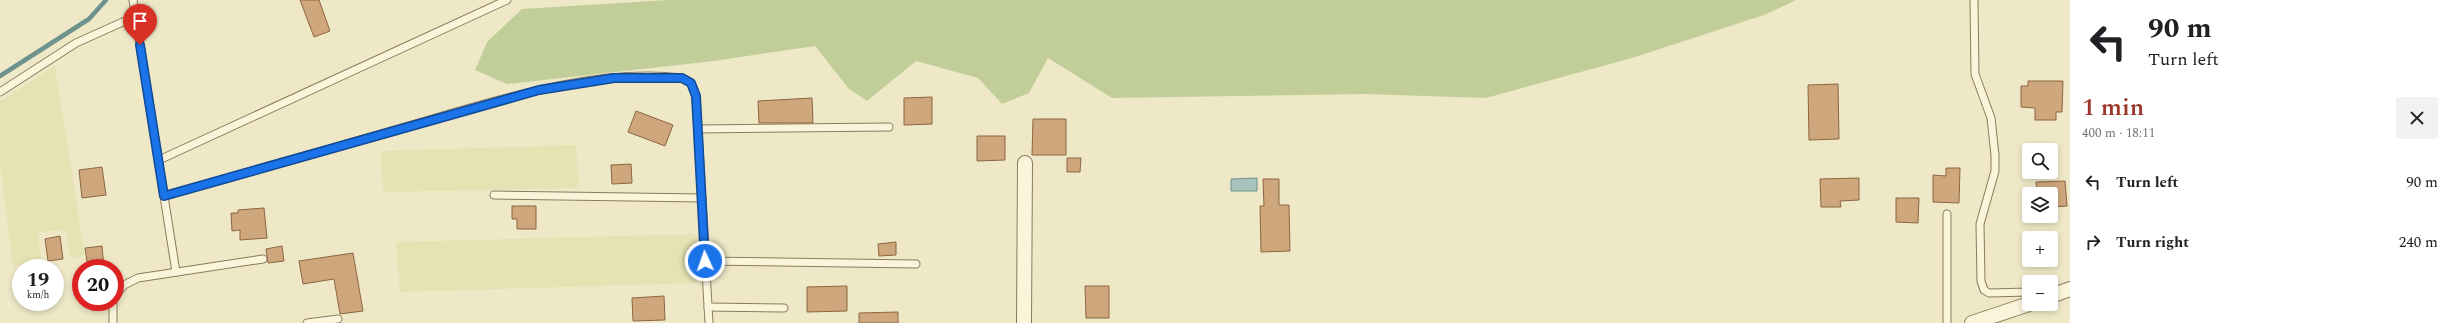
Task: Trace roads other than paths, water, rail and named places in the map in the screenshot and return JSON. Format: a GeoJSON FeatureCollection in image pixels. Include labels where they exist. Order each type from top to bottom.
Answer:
{"type":"FeatureCollection","features":[{"type":"Feature","properties":{"kind":"street"},"geometry":{"type":"LineString","coordinates":[[1024,323],[1025,163]]}},
{"type":"Feature","properties":{"kind":"street"},"geometry":{"type":"LineString","coordinates":[[2058,294],[2070,290]]}},
{"type":"Feature","properties":{"kind":"street"},"geometry":{"type":"LineString","coordinates":[[1972,323],[2022,306]]}},
{"type":"Feature","properties":{"kind":"lane"},"geometry":{"type":"LineString","coordinates":[[134,0],[176,272]]}},
{"type":"Feature","properties":{"kind":"lane"},"geometry":{"type":"LineString","coordinates":[[158,160],[507,0]]}},
{"type":"Feature","properties":{"kind":"lane"},"geometry":{"type":"LineString","coordinates":[[1974,0],[1975,74],[1991,118],[1995,155],[1995,171],[1980,224],[1981,281],[1984,290],[1989,293],[2022,292]]}},
{"type":"Feature","properties":{"kind":"lane"},"geometry":{"type":"LineString","coordinates":[[0,92],[76,43],[136,16]]}},
{"type":"Feature","properties":{"kind":"lane"},"geometry":{"type":"LineString","coordinates":[[164,196],[483,104],[539,90],[614,78],[679,77],[688,80],[694,91],[698,129],[709,323]]}},
{"type":"Feature","properties":{"kind":"lane"},"geometry":{"type":"LineString","coordinates":[[698,129],[889,127]]}},
{"type":"Feature","properties":{"kind":"lane"},"geometry":{"type":"LineString","coordinates":[[494,195],[702,198]]}},
{"type":"Feature","properties":{"kind":"lane"},"geometry":{"type":"LineString","coordinates":[[1947,214],[1947,323]]}},
{"type":"Feature","properties":{"kind":"lane"},"geometry":{"type":"LineString","coordinates":[[124,285],[130,281],[176,272],[263,259]]}},
{"type":"Feature","properties":{"kind":"lane"},"geometry":{"type":"LineString","coordinates":[[705,261],[916,264]]}},
{"type":"Feature","properties":{"kind":"lane"},"geometry":{"type":"LineString","coordinates":[[2058,291],[2070,290]]}},
{"type":"Feature","properties":{"kind":"lane"},"geometry":{"type":"LineString","coordinates":[[708,307],[784,308]]}},
{"type":"Feature","properties":{"kind":"lane"},"geometry":{"type":"LineString","coordinates":[[113,311],[113,323]]}},
{"type":"Feature","properties":{"kind":"lane"},"geometry":{"type":"LineString","coordinates":[[307,323],[338,319]]}},
{"type":"Feature","properties":{"kind":"water"},"geometry":{"type":"Polygon","coordinates":[[[1257,178],[1257,191],[1231,191],[1231,179],[1257,178]]]}},
{"type":"Feature","properties":{"kind":"waterway"},"geometry":{"type":"LineString","coordinates":[[0,76],[89,19],[106,0]]}}]}
